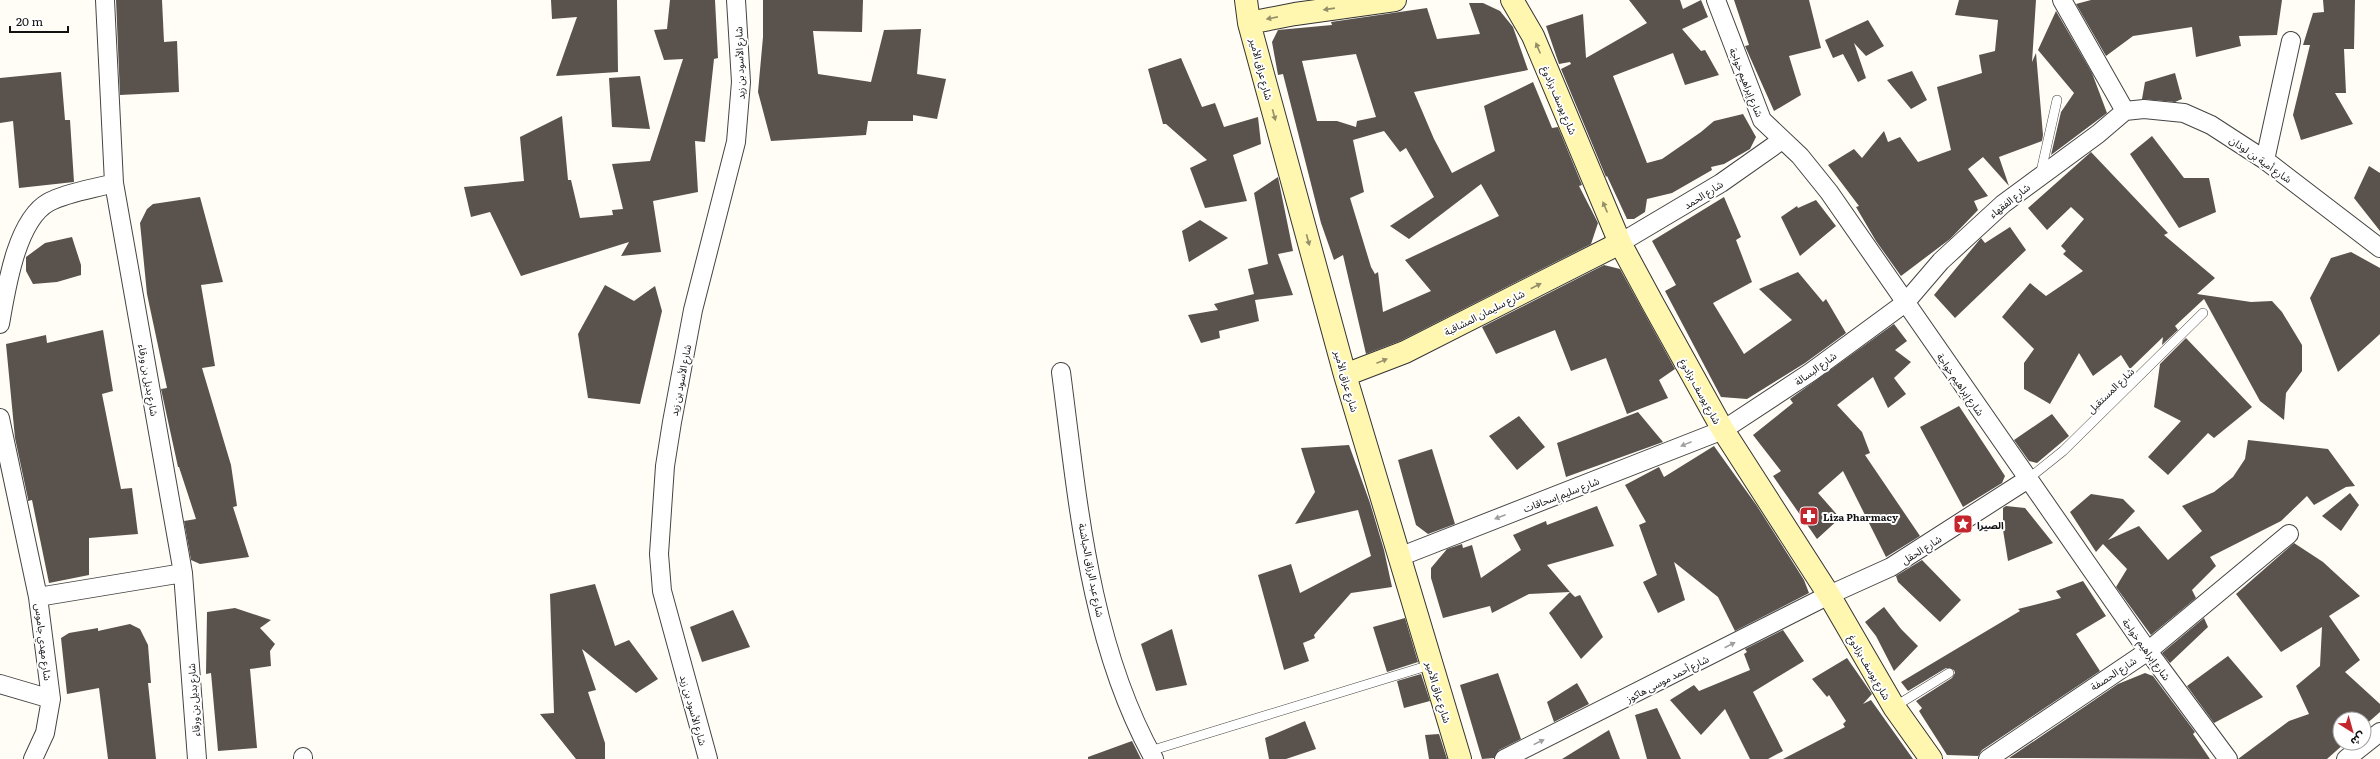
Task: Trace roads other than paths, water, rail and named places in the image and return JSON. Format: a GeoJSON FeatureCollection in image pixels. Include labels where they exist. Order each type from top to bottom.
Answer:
{"type":"FeatureCollection","features":[{"type":"Feature","properties":{"kind":"main road","name":"شارع عراق الأمير"},"geometry":{"type":"LineString","coordinates":[[1246,0],[1249,23],[1345,376],[1430,666],[1460,759]]}},
{"type":"Feature","properties":{"kind":"main road"},"geometry":{"type":"LineString","coordinates":[[1249,23],[1292,7],[1395,0]]}},
{"type":"Feature","properties":{"kind":"main road","name":"شارع يوسف بزادوغ"},"geometry":{"type":"LineString","coordinates":[[1512,0],[1533,36],[1620,243],[1723,430],[1829,595],[1894,707],[1932,759]]}},
{"type":"Feature","properties":{"kind":"main road","name":"شارع سليمان المشاقبة"},"geometry":{"type":"LineString","coordinates":[[1345,376],[1405,352],[1620,243]]}},
{"type":"Feature","properties":{"kind":"street","name":"شارع بديل بن ورقاء"},"geometry":{"type":"LineString","coordinates":[[105,0],[114,183],[183,573],[197,759]]}},
{"type":"Feature","properties":{"kind":"street","name":"شارع الأسود بن زيد"},"geometry":{"type":"LineString","coordinates":[[708,759],[662,591],[659,554],[665,466],[676,400],[693,310],[736,142],[741,82],[736,0]]}},
{"type":"Feature","properties":{"kind":"street","name":"شارع إبراهيم خواجة"},"geometry":{"type":"LineString","coordinates":[[1716,0],[1760,115],[1771,131],[1813,171],[1829,192],[2148,651],[2228,759]]}},
{"type":"Feature","properties":{"kind":"street"},"geometry":{"type":"LineString","coordinates":[[2062,0],[2125,111]]}},
{"type":"Feature","properties":{"kind":"street"},"geometry":{"type":"LineString","coordinates":[[2265,160],[2291,41]]}},
{"type":"Feature","properties":{"kind":"street","name":"شارع أمية بن لوذان"},"geometry":{"type":"LineString","coordinates":[[2125,111],[2144,109],[2184,113],[2211,125],[2265,160],[2380,248]]}},
{"type":"Feature","properties":{"kind":"street","name":"شارع الفقهاء"},"geometry":{"type":"LineString","coordinates":[[1905,303],[1941,261],[1972,231],[2003,204],[2098,134],[2125,111]]}},
{"type":"Feature","properties":{"kind":"street","name":"شارع الحمد"},"geometry":{"type":"LineString","coordinates":[[1620,243],[1721,183],[1782,140]]}},
{"type":"Feature","properties":{"kind":"street"},"geometry":{"type":"LineString","coordinates":[[0,324],[12,271],[24,230],[34,214],[48,202],[114,183]]}},
{"type":"Feature","properties":{"kind":"street","name":"شارع البسالة"},"geometry":{"type":"LineString","coordinates":[[1723,430],[1811,372],[1905,303]]}},
{"type":"Feature","properties":{"kind":"street","name":"شارع عبد الرزاق الحباشنة"},"geometry":{"type":"LineString","coordinates":[[1062,372],[1077,492],[1096,596],[1121,686],[1152,755]]}},
{"type":"Feature","properties":{"kind":"street"},"geometry":{"type":"LineString","coordinates":[[0,418],[38,597]]}},
{"type":"Feature","properties":{"kind":"street","name":"شارع سليم إسحاقات"},"geometry":{"type":"LineString","coordinates":[[1398,557],[1723,430]]}},
{"type":"Feature","properties":{"kind":"street","name":"شارع الحقل"},"geometry":{"type":"LineString","coordinates":[[1829,595],[1869,578],[1911,556],[2028,479]]}},
{"type":"Feature","properties":{"kind":"street","name":"شارع الحصفة"},"geometry":{"type":"LineString","coordinates":[[1988,759],[2148,651],[2289,534]]}},
{"type":"Feature","properties":{"kind":"street","name":"شارع مهدي جاموس"},"geometry":{"type":"LineString","coordinates":[[33,759],[45,733],[51,699],[38,597],[183,573]]}},
{"type":"Feature","properties":{"kind":"street","name":"شارع أحمد موسى هاكوز"},"geometry":{"type":"LineString","coordinates":[[1504,759],[1829,595]]}},
{"type":"Feature","properties":{"kind":"street"},"geometry":{"type":"LineString","coordinates":[[0,684],[51,699]]}},
{"type":"Feature","properties":{"kind":"street"},"geometry":{"type":"LineString","coordinates":[[2346,759],[2380,732]]}},
{"type":"Feature","properties":{"kind":"lane"},"geometry":{"type":"LineString","coordinates":[[2040,177],[2057,100]]}},
{"type":"Feature","properties":{"kind":"lane","name":"شارع المستقبل"},"geometry":{"type":"LineString","coordinates":[[2028,479],[2068,446],[2203,312]]}},
{"type":"Feature","properties":{"kind":"lane"},"geometry":{"type":"LineString","coordinates":[[1152,755],[1430,666]]}},
{"type":"Feature","properties":{"kind":"lane"},"geometry":{"type":"LineString","coordinates":[[1894,707],[1950,673]]}},
{"type":"Feature","properties":{"kind":"place","name":"Liza Pharmacy"},"geometry":{"type":"Point","coordinates":[1809,516]}},
{"type":"Feature","properties":{"kind":"place","name":"الصيرا"},"geometry":{"type":"Point","coordinates":[1963,524]}}]}
